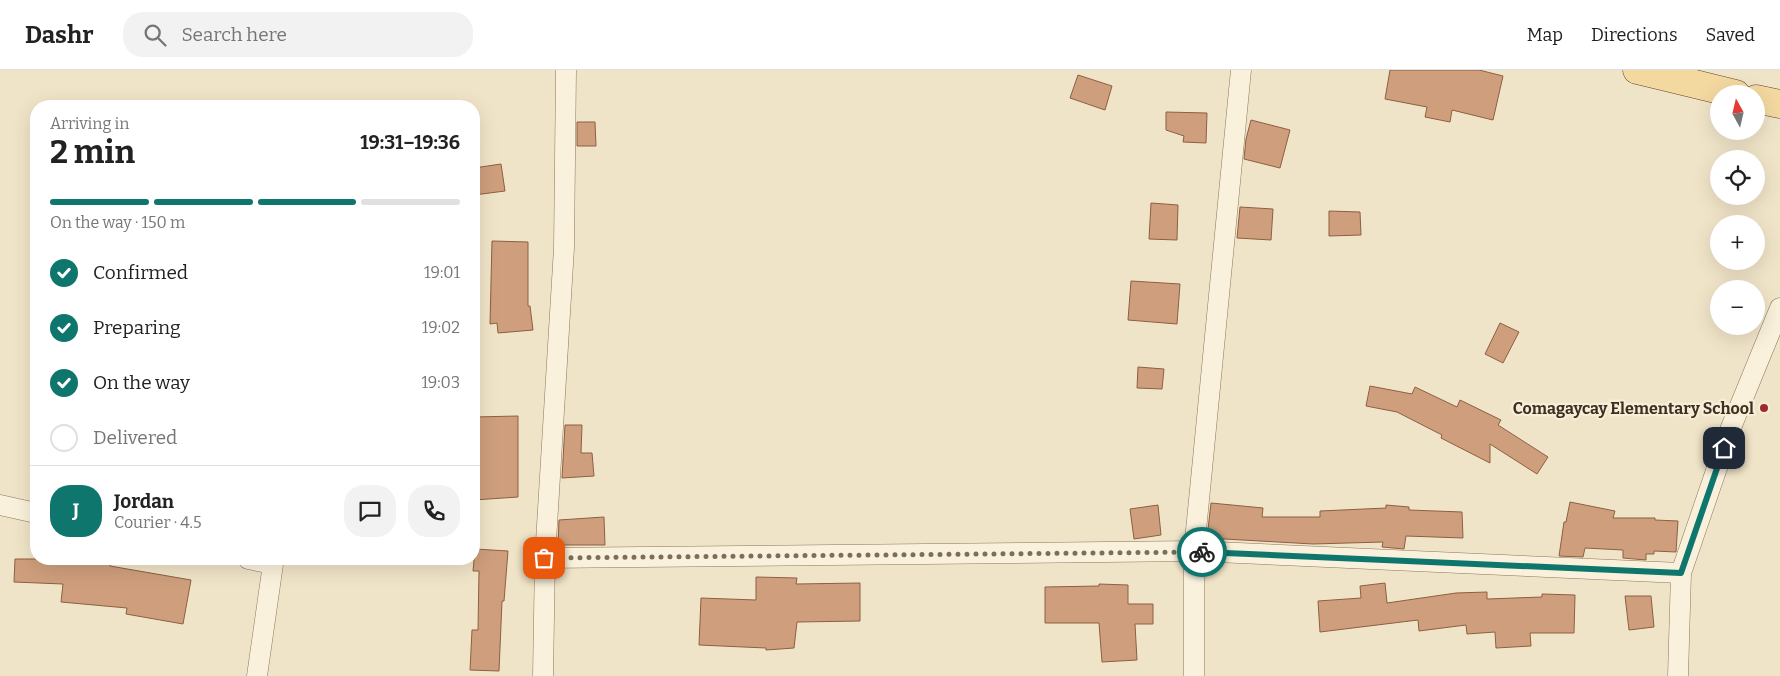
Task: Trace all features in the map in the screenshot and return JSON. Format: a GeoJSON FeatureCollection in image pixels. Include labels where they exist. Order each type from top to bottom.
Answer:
{"type":"FeatureCollection","features":[{"type":"Feature","properties":{"kind":"main road"},"geometry":{"type":"LineString","coordinates":[[1637,70],[1710,88]]}},
{"type":"Feature","properties":{"kind":"main road"},"geometry":{"type":"LineString","coordinates":[[1765,101],[1780,104]]}},
{"type":"Feature","properties":{"kind":"street"},"geometry":{"type":"LineString","coordinates":[[543,676],[544,558],[564,248],[566,70]]}},
{"type":"Feature","properties":{"kind":"street"},"geometry":{"type":"LineString","coordinates":[[1194,676],[1194,551],[1241,70]]}},
{"type":"Feature","properties":{"kind":"street"},"geometry":{"type":"LineString","coordinates":[[1678,676],[1681,573],[1730,430],[1780,308]]}},
{"type":"Feature","properties":{"kind":"street"},"geometry":{"type":"LineString","coordinates":[[0,505],[30,512]]}},
{"type":"Feature","properties":{"kind":"street"},"geometry":{"type":"LineString","coordinates":[[544,558],[1194,551],[1681,573]]}},
{"type":"Feature","properties":{"kind":"street"},"geometry":{"type":"LineString","coordinates":[[257,676],[273,565]]}},
{"type":"Feature","properties":{"kind":"building"},"geometry":{"type":"Polygon","coordinates":[[[1390,70],[1479,70],[1503,76],[1493,120],[1452,110],[1450,122],[1425,117],[1427,107],[1385,99],[1390,70]]]}},
{"type":"Feature","properties":{"kind":"building"},"geometry":{"type":"Polygon","coordinates":[[[1078,75],[1112,86],[1105,110],[1070,98],[1078,75]]]}},
{"type":"Feature","properties":{"kind":"building"},"geometry":{"type":"Polygon","coordinates":[[[1166,112],[1207,113],[1206,143],[1183,142],[1184,136],[1166,130],[1166,112]]]}},
{"type":"Feature","properties":{"kind":"building"},"geometry":{"type":"Polygon","coordinates":[[[1251,120],[1290,130],[1280,168],[1244,159],[1246,139],[1251,120]]]}},
{"type":"Feature","properties":{"kind":"building"},"geometry":{"type":"Polygon","coordinates":[[[577,122],[595,122],[596,146],[577,146],[577,122]]]}},
{"type":"Feature","properties":{"kind":"building"},"geometry":{"type":"Polygon","coordinates":[[[501,164],[505,191],[480,194],[480,167],[501,164]]]}},
{"type":"Feature","properties":{"kind":"building"},"geometry":{"type":"Polygon","coordinates":[[[1151,203],[1178,205],[1177,240],[1149,239],[1151,203]]]}},
{"type":"Feature","properties":{"kind":"building"},"geometry":{"type":"Polygon","coordinates":[[[1240,207],[1273,209],[1271,240],[1237,238],[1240,207]]]}},
{"type":"Feature","properties":{"kind":"building"},"geometry":{"type":"Polygon","coordinates":[[[1329,211],[1360,212],[1361,235],[1329,236],[1329,211]]]}},
{"type":"Feature","properties":{"kind":"building"},"geometry":{"type":"Polygon","coordinates":[[[492,241],[528,242],[528,306],[530,306],[533,330],[498,333],[497,323],[490,324],[492,241]]]}},
{"type":"Feature","properties":{"kind":"building"},"geometry":{"type":"Polygon","coordinates":[[[1131,281],[1180,284],[1177,324],[1128,320],[1131,281]]]}},
{"type":"Feature","properties":{"kind":"building"},"geometry":{"type":"Polygon","coordinates":[[[1500,323],[1519,332],[1503,363],[1485,354],[1500,323]]]}},
{"type":"Feature","properties":{"kind":"building"},"geometry":{"type":"Polygon","coordinates":[[[1138,367],[1164,369],[1162,389],[1137,388],[1138,367]]]}},
{"type":"Feature","properties":{"kind":"building"},"geometry":{"type":"Polygon","coordinates":[[[1370,386],[1412,394],[1415,387],[1457,407],[1460,400],[1501,420],[1498,425],[1548,457],[1537,474],[1490,444],[1490,463],[1441,438],[1442,435],[1397,412],[1366,406],[1370,386]]]}},
{"type":"Feature","properties":{"kind":"building"},"geometry":{"type":"Polygon","coordinates":[[[518,416],[518,497],[480,500],[480,417],[518,416]]]}},
{"type":"Feature","properties":{"kind":"building"},"geometry":{"type":"Polygon","coordinates":[[[565,425],[582,425],[581,453],[592,453],[594,476],[562,478],[565,425]]]}},
{"type":"Feature","properties":{"kind":"building"},"geometry":{"type":"Polygon","coordinates":[[[1570,502],[1615,511],[1613,518],[1655,518],[1655,520],[1678,521],[1676,552],[1654,551],[1654,554],[1646,554],[1646,560],[1623,558],[1623,550],[1585,548],[1583,557],[1559,556],[1564,522],[1566,522],[1570,502]]]}},
{"type":"Feature","properties":{"kind":"building"},"geometry":{"type":"Polygon","coordinates":[[[1211,503],[1263,508],[1262,517],[1320,517],[1320,511],[1386,508],[1386,505],[1409,507],[1409,510],[1462,512],[1463,538],[1406,536],[1404,549],[1382,547],[1383,542],[1313,544],[1207,538],[1211,503]]]}},
{"type":"Feature","properties":{"kind":"building"},"geometry":{"type":"Polygon","coordinates":[[[1158,505],[1161,535],[1134,539],[1130,509],[1158,505]]]}},
{"type":"Feature","properties":{"kind":"building"},"geometry":{"type":"Polygon","coordinates":[[[604,517],[605,545],[558,545],[559,520],[604,517]]]}},
{"type":"Feature","properties":{"kind":"building"},"geometry":{"type":"Polygon","coordinates":[[[480,549],[508,551],[504,601],[502,601],[499,671],[470,670],[472,630],[478,630],[479,571],[473,571],[474,565],[480,565],[480,549]]]}},
{"type":"Feature","properties":{"kind":"building"},"geometry":{"type":"Polygon","coordinates":[[[15,559],[30,559],[30,565],[110,565],[191,580],[183,624],[126,614],[127,608],[61,602],[63,584],[14,582],[15,559]]]}},
{"type":"Feature","properties":{"kind":"building"},"geometry":{"type":"Polygon","coordinates":[[[756,577],[797,578],[796,584],[860,583],[860,621],[797,622],[794,648],[766,650],[766,648],[699,645],[701,598],[756,600],[756,577]]]}},
{"type":"Feature","properties":{"kind":"building"},"geometry":{"type":"Polygon","coordinates":[[[1385,583],[1387,603],[1456,593],[1487,592],[1487,599],[1542,597],[1542,594],[1575,595],[1574,633],[1530,633],[1531,646],[1496,648],[1495,632],[1467,634],[1466,625],[1419,631],[1418,620],[1320,632],[1318,601],[1361,598],[1360,586],[1385,583]]]}},
{"type":"Feature","properties":{"kind":"building"},"geometry":{"type":"Polygon","coordinates":[[[1099,584],[1128,585],[1128,604],[1153,604],[1153,624],[1135,624],[1137,660],[1102,662],[1099,623],[1045,623],[1045,587],[1099,586],[1099,584]]]}},
{"type":"Feature","properties":{"kind":"building"},"geometry":{"type":"Polygon","coordinates":[[[1625,596],[1651,596],[1654,627],[1629,630],[1625,596]]]}},
{"type":"Feature","properties":{"kind":"way so far"},"geometry":{"type":"LineString","coordinates":[[544,558],[1202,552]]}},
{"type":"Feature","properties":{"kind":"place","name":"Comagaycay Elementary School"},"geometry":{"type":"Point","coordinates":[1764,408]}},
{"type":"Feature","properties":{"kind":"route"},"geometry":{"type":"LineString","coordinates":[[1202,552],[1681,573],[1724,448]]}}]}
